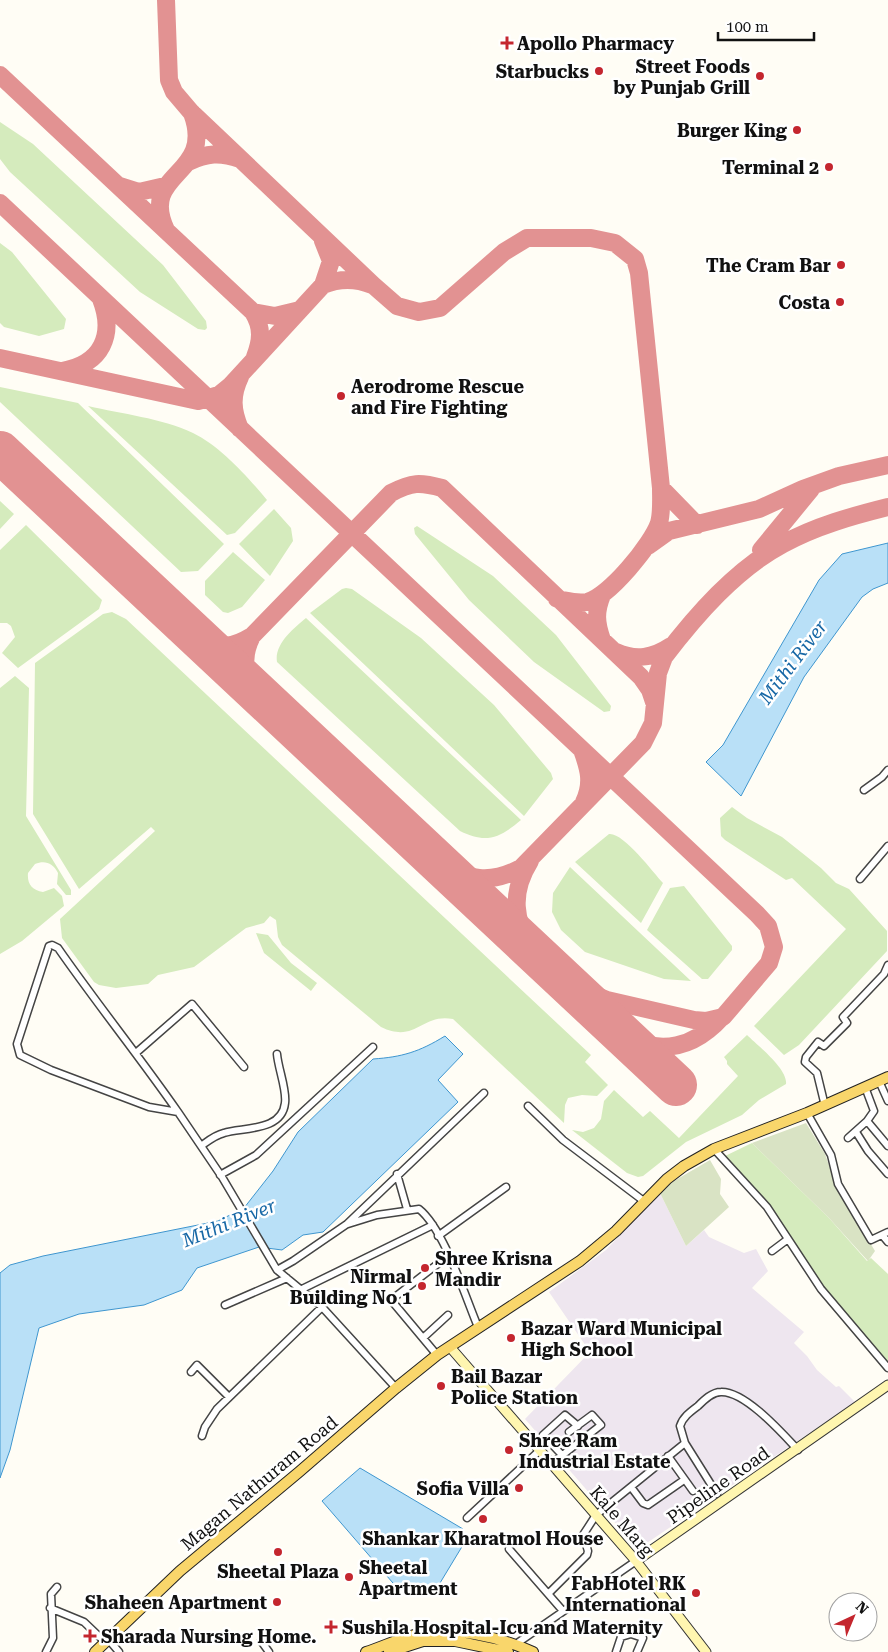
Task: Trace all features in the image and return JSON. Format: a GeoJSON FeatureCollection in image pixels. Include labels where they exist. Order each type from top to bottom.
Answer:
{"type":"FeatureCollection","features":[{"type":"Feature","properties":{"kind":"main road","name":"Magan Nathuram Road"},"geometry":{"type":"LineString","coordinates":[[95,1652],[180,1571],[277,1491],[396,1388],[450,1346],[580,1261],[645,1202],[667,1179],[684,1166],[714,1149],[825,1106],[883,1079]]}},
{"type":"Feature","properties":{"kind":"main road","name":"Kale Marg"},"geometry":{"type":"LineString","coordinates":[[450,1346],[596,1515],[639,1558],[706,1652]]}},
{"type":"Feature","properties":{"kind":"main road","name":"Pipeline Road"},"geometry":{"type":"LineString","coordinates":[[639,1558],[662,1540],[888,1383]]}},
{"type":"Feature","properties":{"kind":"main road"},"geometry":{"type":"LineString","coordinates":[[366,1652],[412,1636],[456,1631],[509,1650]]}},
{"type":"Feature","properties":{"kind":"main road"},"geometry":{"type":"LineString","coordinates":[[389,1652],[424,1640],[455,1641],[534,1652]]}},
{"type":"Feature","properties":{"kind":"street"},"geometry":{"type":"LineString","coordinates":[[864,790],[882,777],[888,770]]}},
{"type":"Feature","properties":{"kind":"street"},"geometry":{"type":"LineString","coordinates":[[860,879],[888,846]]}},
{"type":"Feature","properties":{"kind":"street"},"geometry":{"type":"LineString","coordinates":[[178,1112],[149,1107],[51,1070],[20,1055],[17,1044],[49,946],[52,945],[58,948],[112,1025],[137,1052],[178,1112],[200,1146],[221,1176],[277,1270],[322,1307],[396,1388]]}},
{"type":"Feature","properties":{"kind":"street"},"geometry":{"type":"LineString","coordinates":[[825,1106],[817,1073],[805,1062],[806,1057],[818,1042],[824,1046],[847,1023],[843,1017],[884,974],[888,965]]}},
{"type":"Feature","properties":{"kind":"street"},"geometry":{"type":"LineString","coordinates":[[137,1052],[192,1004],[244,1066]]}},
{"type":"Feature","properties":{"kind":"street"},"geometry":{"type":"LineString","coordinates":[[221,1176],[256,1154],[373,1047]]}},
{"type":"Feature","properties":{"kind":"street"},"geometry":{"type":"LineString","coordinates":[[200,1146],[226,1132],[249,1130],[276,1119],[283,1111],[286,1102],[277,1054]]}},
{"type":"Feature","properties":{"kind":"street"},"geometry":{"type":"LineString","coordinates":[[883,1079],[888,1101]]}},
{"type":"Feature","properties":{"kind":"street"},"geometry":{"type":"LineString","coordinates":[[848,1138],[868,1121],[874,1108],[864,1087]]}},
{"type":"Feature","properties":{"kind":"street"},"geometry":{"type":"LineString","coordinates":[[277,1270],[294,1262],[347,1224],[397,1174],[484,1093]]}},
{"type":"Feature","properties":{"kind":"street"},"geometry":{"type":"LineString","coordinates":[[528,1106],[563,1140],[645,1202]]}},
{"type":"Feature","properties":{"kind":"street"},"geometry":{"type":"LineString","coordinates":[[807,1113],[831,1155],[838,1184],[850,1207],[871,1240],[885,1234],[888,1242]]}},
{"type":"Feature","properties":{"kind":"street"},"geometry":{"type":"LineString","coordinates":[[868,1121],[888,1146]]}},
{"type":"Feature","properties":{"kind":"street"},"geometry":{"type":"LineString","coordinates":[[856,1132],[868,1151],[888,1174]]}},
{"type":"Feature","properties":{"kind":"street"},"geometry":{"type":"LineString","coordinates":[[714,1149],[767,1207],[821,1289],[888,1368]]}},
{"type":"Feature","properties":{"kind":"street"},"geometry":{"type":"LineString","coordinates":[[397,1174],[407,1209]]}},
{"type":"Feature","properties":{"kind":"street"},"geometry":{"type":"LineString","coordinates":[[438,1236],[506,1187]]}},
{"type":"Feature","properties":{"kind":"street"},"geometry":{"type":"LineString","coordinates":[[347,1224],[407,1209],[419,1208],[428,1216],[433,1225],[478,1327]]}},
{"type":"Feature","properties":{"kind":"street"},"geometry":{"type":"LineString","coordinates":[[300,1290],[433,1225]]}},
{"type":"Feature","properties":{"kind":"street"},"geometry":{"type":"LineString","coordinates":[[772,1251],[788,1239]]}},
{"type":"Feature","properties":{"kind":"street"},"geometry":{"type":"LineString","coordinates":[[438,1355],[391,1300],[448,1256]]}},
{"type":"Feature","properties":{"kind":"street"},"geometry":{"type":"LineString","coordinates":[[225,1305],[287,1278]]}},
{"type":"Feature","properties":{"kind":"street"},"geometry":{"type":"LineString","coordinates":[[202,1436],[204,1427],[217,1408],[322,1307]]}},
{"type":"Feature","properties":{"kind":"street"},"geometry":{"type":"LineString","coordinates":[[423,1338],[448,1315]]}},
{"type":"Feature","properties":{"kind":"street"},"geometry":{"type":"LineString","coordinates":[[191,1372],[197,1366],[229,1397]]}},
{"type":"Feature","properties":{"kind":"street"},"geometry":{"type":"LineString","coordinates":[[716,1494],[685,1443],[680,1426],[683,1419],[710,1396],[720,1392],[733,1395],[749,1404],[796,1448]]}},
{"type":"Feature","properties":{"kind":"street"},"geometry":{"type":"LineString","coordinates":[[562,1455],[544,1434],[565,1415],[578,1426]]}},
{"type":"Feature","properties":{"kind":"street"},"geometry":{"type":"LineString","coordinates":[[551,1464],[601,1425],[592,1415],[569,1432]]}},
{"type":"Feature","properties":{"kind":"street"},"geometry":{"type":"LineString","coordinates":[[468,1518],[538,1449],[546,1438]]}},
{"type":"Feature","properties":{"kind":"street"},"geometry":{"type":"LineString","coordinates":[[549,1593],[587,1555],[588,1551],[584,1535],[596,1515],[685,1443]]}},
{"type":"Feature","properties":{"kind":"street"},"geometry":{"type":"LineString","coordinates":[[668,1456],[692,1491]]}},
{"type":"Feature","properties":{"kind":"street"},"geometry":{"type":"LineString","coordinates":[[630,1487],[643,1503],[648,1505],[684,1480]]}},
{"type":"Feature","properties":{"kind":"street"},"geometry":{"type":"LineString","coordinates":[[509,1549],[563,1611]]}},
{"type":"Feature","properties":{"kind":"street","name":"Pipeline Road"},"geometry":{"type":"LineString","coordinates":[[509,1650],[639,1558]]}},
{"type":"Feature","properties":{"kind":"street"},"geometry":{"type":"LineString","coordinates":[[46,1652],[52,1638],[51,1594],[57,1587]]}},
{"type":"Feature","properties":{"kind":"street"},"geometry":{"type":"LineString","coordinates":[[50,1608],[84,1622],[119,1652]]}},
{"type":"Feature","properties":{"kind":"street"},"geometry":{"type":"LineString","coordinates":[[616,1652],[620,1637],[631,1634],[643,1638],[638,1652]]}},
{"type":"Feature","properties":{"kind":"street"},"geometry":{"type":"LineString","coordinates":[[261,1641],[269,1652]]}},
{"type":"Feature","properties":{"kind":"shaded area"},"geometry":{"type":"Polygon","coordinates":[[[660,1193],[686,1246],[704,1230],[709,1237],[744,1253],[756,1249],[768,1271],[752,1288],[804,1332],[794,1343],[817,1370],[836,1387],[839,1386],[855,1402],[638,1549],[525,1419],[590,1352],[549,1292],[606,1250],[660,1193]]]}},
{"type":"Feature","properties":{"kind":"green space"},"geometry":{"type":"Polygon","coordinates":[[[0,122],[33,144],[163,265],[206,321],[207,328],[205,330],[198,329],[140,292],[10,172],[0,159],[0,122]]]}},
{"type":"Feature","properties":{"kind":"green space"},"geometry":{"type":"Polygon","coordinates":[[[0,243],[12,252],[66,319],[64,329],[39,336],[4,327],[0,323],[0,243]]]}},
{"type":"Feature","properties":{"kind":"green space"},"geometry":{"type":"Polygon","coordinates":[[[0,387],[78,403],[224,544],[198,571],[181,572],[0,402],[0,387]]]}},
{"type":"Feature","properties":{"kind":"green space"},"geometry":{"type":"Polygon","coordinates":[[[88,406],[155,420],[193,433],[223,454],[267,500],[235,533],[227,535],[88,406]]]}},
{"type":"Feature","properties":{"kind":"green space"},"geometry":{"type":"Polygon","coordinates":[[[0,501],[14,514],[0,529],[0,501]]]}},
{"type":"Feature","properties":{"kind":"green space"},"geometry":{"type":"Polygon","coordinates":[[[274,509],[291,528],[293,541],[270,576],[239,544],[274,509]]]}},
{"type":"Feature","properties":{"kind":"green space"},"geometry":{"type":"Polygon","coordinates":[[[26,525],[102,600],[99,609],[18,668],[2,653],[15,637],[11,626],[7,623],[0,623],[0,550],[26,525]]]}},
{"type":"Feature","properties":{"kind":"green space"},"geometry":{"type":"Polygon","coordinates":[[[417,526],[493,576],[556,635],[611,706],[610,711],[604,712],[534,662],[469,600],[415,534],[414,528],[417,526]]]}},
{"type":"Feature","properties":{"kind":"green space"},"geometry":{"type":"Polygon","coordinates":[[[233,552],[265,580],[242,607],[228,613],[223,612],[205,595],[205,581],[233,552]]]}},
{"type":"Feature","properties":{"kind":"green space"},"geometry":{"type":"Polygon","coordinates":[[[346,588],[352,589],[421,638],[494,705],[551,773],[553,779],[524,816],[310,613],[346,588]]]}},
{"type":"Feature","properties":{"kind":"green space"},"geometry":{"type":"Polygon","coordinates":[[[112,612],[126,619],[591,1055],[585,1062],[608,1085],[597,1096],[582,1095],[568,1098],[565,1105],[564,1123],[453,1019],[442,1018],[433,1020],[403,1032],[381,1027],[282,945],[278,937],[276,920],[270,916],[264,923],[246,928],[194,967],[158,975],[148,984],[116,988],[99,985],[94,982],[62,938],[60,919],[155,831],[151,827],[79,889],[33,814],[35,663],[103,614],[112,612]]]}},
{"type":"Feature","properties":{"kind":"green space"},"geometry":{"type":"Polygon","coordinates":[[[306,618],[521,820],[506,831],[492,837],[478,837],[460,831],[277,662],[277,655],[282,643],[306,618]]]}},
{"type":"Feature","properties":{"kind":"green space"},"geometry":{"type":"Polygon","coordinates":[[[15,676],[29,688],[26,816],[71,890],[71,895],[66,895],[57,884],[58,873],[54,867],[45,862],[35,864],[28,873],[28,880],[31,886],[43,892],[54,888],[62,896],[64,906],[22,941],[0,954],[0,688],[15,676]]]}},
{"type":"Feature","properties":{"kind":"green space"},"geometry":{"type":"Polygon","coordinates":[[[732,807],[747,818],[782,837],[821,868],[836,883],[849,889],[887,931],[887,951],[799,1045],[784,1055],[754,1026],[846,929],[792,878],[786,880],[721,836],[720,818],[732,807]]]}},
{"type":"Feature","properties":{"kind":"green space"},"geometry":{"type":"Polygon","coordinates":[[[609,834],[622,839],[630,846],[663,883],[641,923],[575,862],[609,834]]]}},
{"type":"Feature","properties":{"kind":"green space"},"geometry":{"type":"Polygon","coordinates":[[[570,867],[691,981],[664,979],[585,952],[561,930],[552,912],[553,893],[570,867]]]}},
{"type":"Feature","properties":{"kind":"green space"},"geometry":{"type":"Polygon","coordinates":[[[684,886],[732,946],[732,950],[708,979],[702,979],[647,930],[670,888],[684,886]]]}},
{"type":"Feature","properties":{"kind":"green space"},"geometry":{"type":"Polygon","coordinates":[[[256,933],[268,935],[291,963],[317,983],[311,991],[264,953],[256,933]]]}},
{"type":"Feature","properties":{"kind":"green space"},"geometry":{"type":"Polygon","coordinates":[[[747,1035],[782,1071],[786,1084],[759,1100],[742,1115],[686,1142],[643,1176],[638,1177],[627,1173],[572,1130],[583,1132],[594,1128],[601,1119],[604,1101],[614,1090],[643,1117],[650,1111],[679,1138],[738,1076],[727,1064],[724,1057],[747,1035]]]}},
{"type":"Feature","properties":{"kind":"green space"},"geometry":{"type":"Polygon","coordinates":[[[806,1123],[825,1154],[837,1188],[875,1251],[868,1261],[829,1218],[752,1143],[806,1123]]]}},
{"type":"Feature","properties":{"kind":"green space"},"geometry":{"type":"Polygon","coordinates":[[[752,1143],[829,1218],[867,1261],[871,1258],[888,1274],[888,1363],[825,1288],[768,1202],[725,1156],[752,1143]]]}},
{"type":"Feature","properties":{"kind":"green space"},"geometry":{"type":"Polygon","coordinates":[[[710,1160],[721,1179],[720,1194],[729,1207],[686,1246],[660,1193],[674,1181],[710,1160]]]}},
{"type":"Feature","properties":{"kind":"water","name":"Mithi River"},"geometry":{"type":"Polygon","coordinates":[[[888,543],[888,583],[873,589],[862,597],[804,677],[741,796],[706,762],[723,745],[819,580],[842,554],[888,543]]]}},
{"type":"Feature","properties":{"kind":"water","name":"Mithi River"},"geometry":{"type":"Polygon","coordinates":[[[445,1036],[463,1054],[438,1080],[458,1102],[323,1232],[303,1235],[282,1250],[259,1247],[197,1268],[182,1290],[144,1305],[79,1314],[39,1328],[10,1450],[0,1478],[0,1273],[10,1265],[43,1256],[218,1221],[244,1208],[273,1171],[298,1132],[373,1059],[410,1053],[445,1036]]]}},
{"type":"Feature","properties":{"kind":"water"},"geometry":{"type":"Polygon","coordinates":[[[360,1468],[463,1529],[466,1540],[440,1583],[432,1590],[430,1587],[399,1590],[322,1501],[360,1468]]]}},
{"type":"Feature","properties":{"kind":"taxiway"},"geometry":{"type":"LineString","coordinates":[[166,0],[169,80],[174,92],[191,112],[397,306],[419,312],[440,308],[504,252],[527,238],[591,238],[615,243],[635,259],[639,273],[661,488],[660,519],[648,544],[629,568],[607,590],[587,602],[557,599]]}},
{"type":"Feature","properties":{"kind":"taxiway"},"geometry":{"type":"LineString","coordinates":[[0,75],[253,312],[260,329],[259,345],[255,357]]}},
{"type":"Feature","properties":{"kind":"taxiway"},"geometry":{"type":"LineString","coordinates":[[166,230],[160,211],[162,196],[168,184],[187,163],[194,150],[197,134],[192,113]]}},
{"type":"Feature","properties":{"kind":"taxiway"},"geometry":{"type":"LineString","coordinates":[[188,162],[214,154],[240,159]]}},
{"type":"Feature","properties":{"kind":"taxiway"},"geometry":{"type":"LineString","coordinates":[[120,186],[139,192],[165,186]]}},
{"type":"Feature","properties":{"kind":"taxiway"},"geometry":{"type":"LineString","coordinates":[[0,203],[757,914],[768,926],[774,947],[769,963],[723,1017],[706,1021],[694,1020],[607,1000],[566,983]]}},
{"type":"Feature","properties":{"kind":"taxiway"},"geometry":{"type":"LineString","coordinates":[[323,241],[331,261],[323,285]]}},
{"type":"Feature","properties":{"kind":"taxiway"},"geometry":{"type":"LineString","coordinates":[[0,358],[198,401],[219,395],[230,386],[323,285],[335,281],[348,280],[372,285]]}},
{"type":"Feature","properties":{"kind":"taxiway"},"geometry":{"type":"LineString","coordinates":[[62,371],[87,362],[96,355],[102,346],[106,324],[101,299]]}},
{"type":"Feature","properties":{"kind":"taxiway"},"geometry":{"type":"LineString","coordinates":[[253,312],[275,316],[300,310]]}},
{"type":"Feature","properties":{"kind":"taxiway"},"geometry":{"type":"LineString","coordinates":[[240,377],[234,397],[235,416],[240,429]]}},
{"type":"Feature","properties":{"kind":"taxiway"},"geometry":{"type":"LineString","coordinates":[[648,546],[669,531],[759,509],[803,489],[839,476],[888,465]]}},
{"type":"Feature","properties":{"kind":"taxiway"},"geometry":{"type":"LineString","coordinates":[[200,639],[220,646],[226,646],[238,643],[252,636],[391,493],[411,485],[428,485],[442,488],[641,677],[650,690],[654,702]]}},
{"type":"Feature","properties":{"kind":"taxiway"},"geometry":{"type":"LineString","coordinates":[[661,488],[697,525]]}},
{"type":"Feature","properties":{"kind":"taxiway"},"geometry":{"type":"LineString","coordinates":[[761,550],[811,489]]}},
{"type":"Feature","properties":{"kind":"taxiway"},"geometry":{"type":"LineString","coordinates":[[439,864],[460,873],[479,878],[499,877],[521,868],[643,743],[653,723],[658,673],[664,657],[689,625],[718,594],[749,566],[783,544],[821,527],[888,507]]}},
{"type":"Feature","properties":{"kind":"taxiway"},"geometry":{"type":"LineString","coordinates":[[602,595],[597,618],[602,640]]}},
{"type":"Feature","properties":{"kind":"taxiway"},"geometry":{"type":"LineString","coordinates":[[252,636],[245,662],[253,689]]}},
{"type":"Feature","properties":{"kind":"taxiway"},"geometry":{"type":"LineString","coordinates":[[616,652],[630,657],[644,657],[651,656],[671,646]]}},
{"type":"Feature","properties":{"kind":"taxiway"},"geometry":{"type":"LineString","coordinates":[[582,750],[589,776],[587,795],[584,802]]}},
{"type":"Feature","properties":{"kind":"taxiway"},"geometry":{"type":"LineString","coordinates":[[530,861],[519,884],[517,906],[521,928],[532,951]]}},
{"type":"Feature","properties":{"kind":"taxiway"},"geometry":{"type":"LineString","coordinates":[[624,1037],[651,1046],[677,1045],[689,1042],[700,1036],[722,1017]]}},
{"type":"Feature","properties":{"kind":"runway"},"geometry":{"type":"LineString","coordinates":[[0,452],[676,1085]]}},
{"type":"Feature","properties":{"kind":"place","name":"Apollo Pharmacy"},"geometry":{"type":"Point","coordinates":[507,43]}},
{"type":"Feature","properties":{"kind":"place","name":"Starbucks"},"geometry":{"type":"Point","coordinates":[599,71]}},
{"type":"Feature","properties":{"kind":"place","name":"Street Foods by Punjab Grill"},"geometry":{"type":"Point","coordinates":[760,76]}},
{"type":"Feature","properties":{"kind":"place","name":"Burger King"},"geometry":{"type":"Point","coordinates":[797,130]}},
{"type":"Feature","properties":{"kind":"place","name":"Terminal 2"},"geometry":{"type":"Point","coordinates":[829,167]}},
{"type":"Feature","properties":{"kind":"place","name":"The Cram Bar"},"geometry":{"type":"Point","coordinates":[841,265]}},
{"type":"Feature","properties":{"kind":"place","name":"Costa"},"geometry":{"type":"Point","coordinates":[840,302]}},
{"type":"Feature","properties":{"kind":"place","name":"Aerodrome Rescue and Fire Fighting"},"geometry":{"type":"Point","coordinates":[341,396]}},
{"type":"Feature","properties":{"kind":"place","name":"Shree Krisna Mandir"},"geometry":{"type":"Point","coordinates":[425,1268]}},
{"type":"Feature","properties":{"kind":"place","name":"Nirmal Building No 1"},"geometry":{"type":"Point","coordinates":[422,1286]}},
{"type":"Feature","properties":{"kind":"place","name":"Bazar Ward Municipal High School"},"geometry":{"type":"Point","coordinates":[511,1338]}},
{"type":"Feature","properties":{"kind":"place","name":"Bail Bazar Police Station"},"geometry":{"type":"Point","coordinates":[441,1386]}},
{"type":"Feature","properties":{"kind":"place","name":"Shree Ram Industrial Estate"},"geometry":{"type":"Point","coordinates":[509,1450]}},
{"type":"Feature","properties":{"kind":"place","name":"Sofia Villa"},"geometry":{"type":"Point","coordinates":[519,1488]}},
{"type":"Feature","properties":{"kind":"place","name":"Shankar Kharatmol House"},"geometry":{"type":"Point","coordinates":[483,1519]}},
{"type":"Feature","properties":{"kind":"place","name":"Sheetal Plaza"},"geometry":{"type":"Point","coordinates":[278,1552]}},
{"type":"Feature","properties":{"kind":"place","name":"Sheetal Apartment"},"geometry":{"type":"Point","coordinates":[349,1577]}},
{"type":"Feature","properties":{"kind":"place","name":"FabHotel RK International"},"geometry":{"type":"Point","coordinates":[696,1593]}},
{"type":"Feature","properties":{"kind":"place","name":"Shaheen Apartment"},"geometry":{"type":"Point","coordinates":[277,1602]}},
{"type":"Feature","properties":{"kind":"place","name":"Sushila Hospital-Icu and Maternity"},"geometry":{"type":"Point","coordinates":[331,1627]}},
{"type":"Feature","properties":{"kind":"place","name":"Sharada Nursing Home."},"geometry":{"type":"Point","coordinates":[90,1636]}}]}
